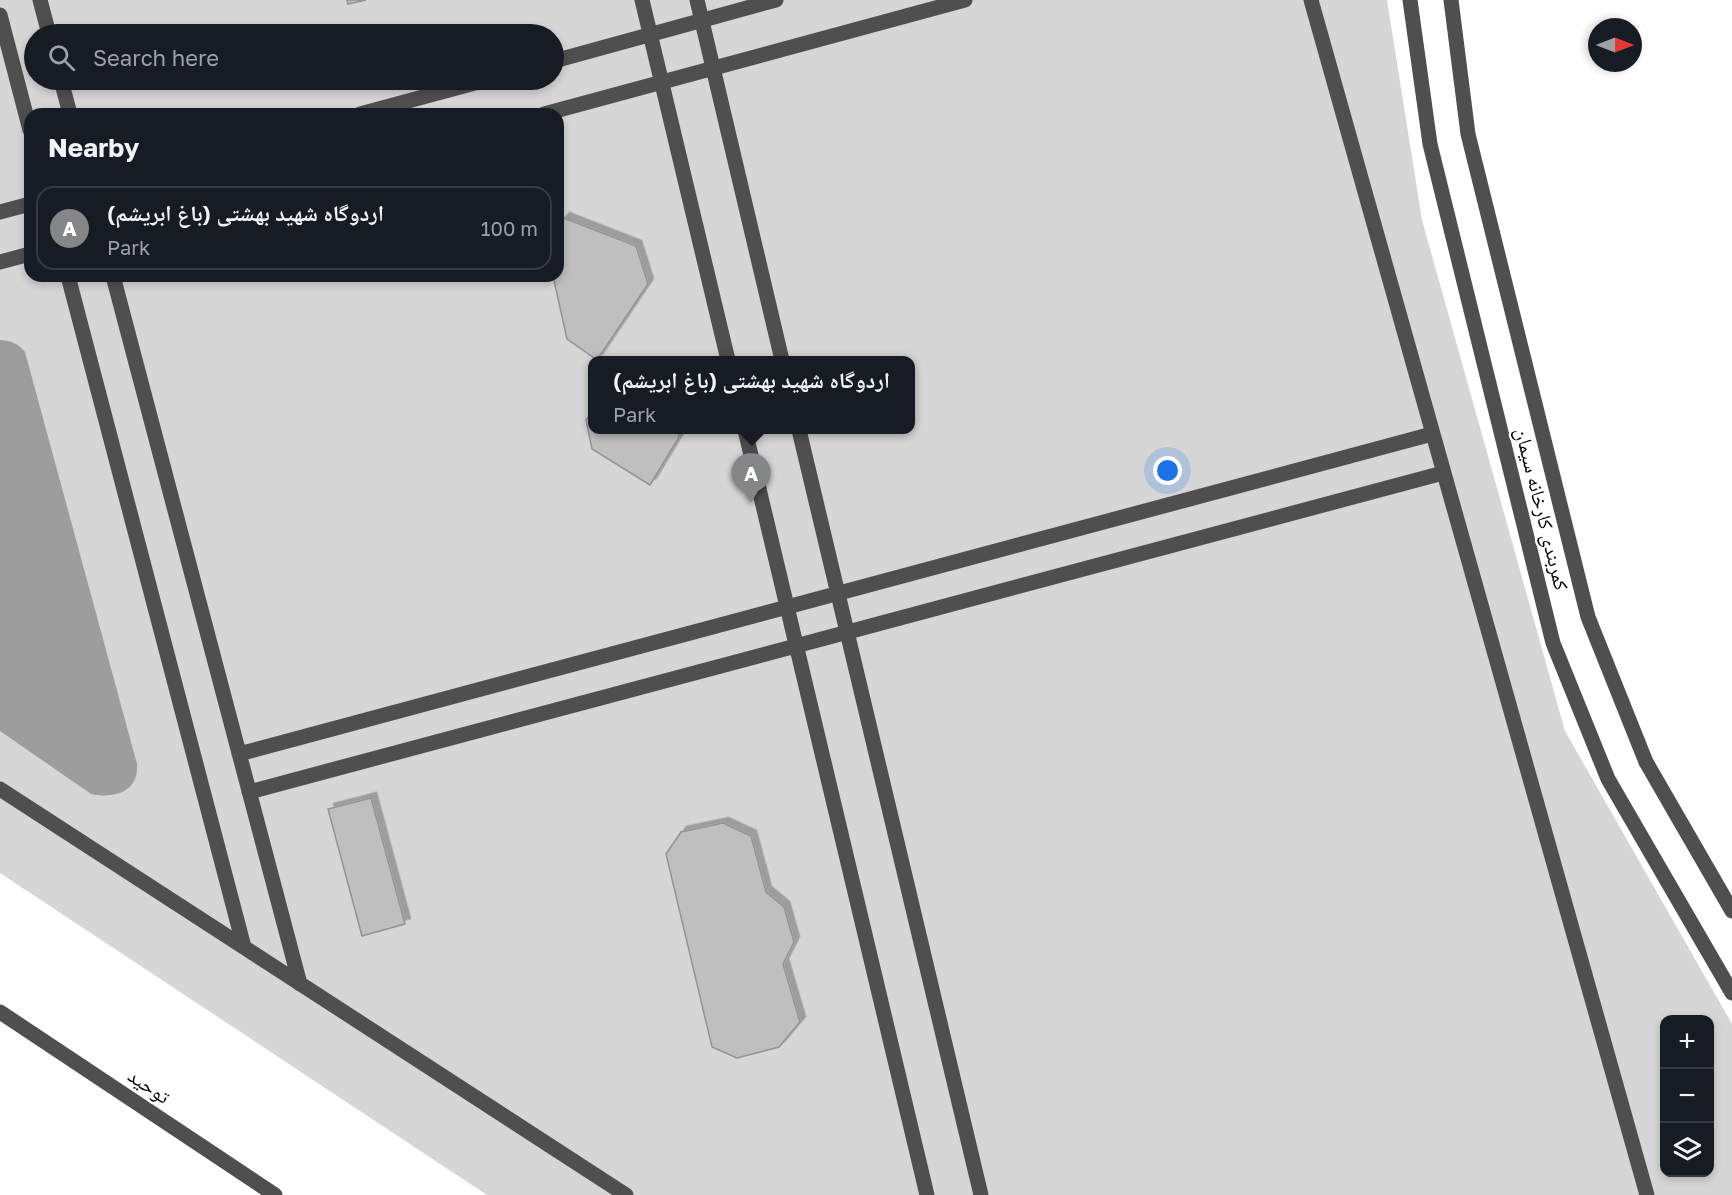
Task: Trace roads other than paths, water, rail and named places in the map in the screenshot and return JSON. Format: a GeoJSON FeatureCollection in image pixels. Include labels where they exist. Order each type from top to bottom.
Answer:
{"type":"FeatureCollection","features":[{"type":"Feature","properties":{"kind":"street"},"geometry":{"type":"LineString","coordinates":[[40,0],[46,24]]}},
{"type":"Feature","properties":{"kind":"street"},"geometry":{"type":"LineString","coordinates":[[642,0],[727,356]]}},
{"type":"Feature","properties":{"kind":"street"},"geometry":{"type":"LineString","coordinates":[[696,0],[781,356]]}},
{"type":"Feature","properties":{"kind":"street"},"geometry":{"type":"LineString","coordinates":[[564,58],[776,0]]}},
{"type":"Feature","properties":{"kind":"street"},"geometry":{"type":"LineString","coordinates":[[564,109],[965,0]]}},
{"type":"Feature","properties":{"kind":"street"},"geometry":{"type":"LineString","coordinates":[[1311,0],[1647,1195]]}},
{"type":"Feature","properties":{"kind":"street","name":"کمربندی کارخانه سیمان"},"geometry":{"type":"LineString","coordinates":[[1410,0],[1430,144],[1553,643],[1608,779],[1732,993]]}},
{"type":"Feature","properties":{"kind":"street","name":"کمربندی کارخانه سیمان"},"geometry":{"type":"LineString","coordinates":[[1451,0],[1468,134],[1588,617],[1646,762],[1732,911]]}},
{"type":"Feature","properties":{"kind":"street"},"geometry":{"type":"LineString","coordinates":[[0,15],[24,108]]}},
{"type":"Feature","properties":{"kind":"street"},"geometry":{"type":"LineString","coordinates":[[64,90],[68,108]]}},
{"type":"Feature","properties":{"kind":"street"},"geometry":{"type":"LineString","coordinates":[[382,108],[449,90]]}},
{"type":"Feature","properties":{"kind":"street"},"geometry":{"type":"LineString","coordinates":[[0,212],[24,206]]}},
{"type":"Feature","properties":{"kind":"street"},"geometry":{"type":"LineString","coordinates":[[0,262],[24,256]]}},
{"type":"Feature","properties":{"kind":"street"},"geometry":{"type":"LineString","coordinates":[[70,282],[244,947]]}},
{"type":"Feature","properties":{"kind":"street"},"geometry":{"type":"LineString","coordinates":[[115,282],[300,984]]}},
{"type":"Feature","properties":{"kind":"street"},"geometry":{"type":"LineString","coordinates":[[746,434],[927,1195]]}},
{"type":"Feature","properties":{"kind":"street"},"geometry":{"type":"LineString","coordinates":[[800,434],[981,1195]]}},
{"type":"Feature","properties":{"kind":"street"},"geometry":{"type":"LineString","coordinates":[[239,754],[1432,434]]}},
{"type":"Feature","properties":{"kind":"street"},"geometry":{"type":"LineString","coordinates":[[249,792],[1443,473]]}},
{"type":"Feature","properties":{"kind":"street"},"geometry":{"type":"LineString","coordinates":[[0,789],[626,1195]]}},
{"type":"Feature","properties":{"kind":"street","name":"توحید"},"geometry":{"type":"LineString","coordinates":[[0,1012],[275,1195]]}},
{"type":"Feature","properties":{"kind":"place","name":"اردوگاه شهید بهشتی (باغ ابریشم)"},"geometry":{"type":"Point","coordinates":[751,503]}}]}
